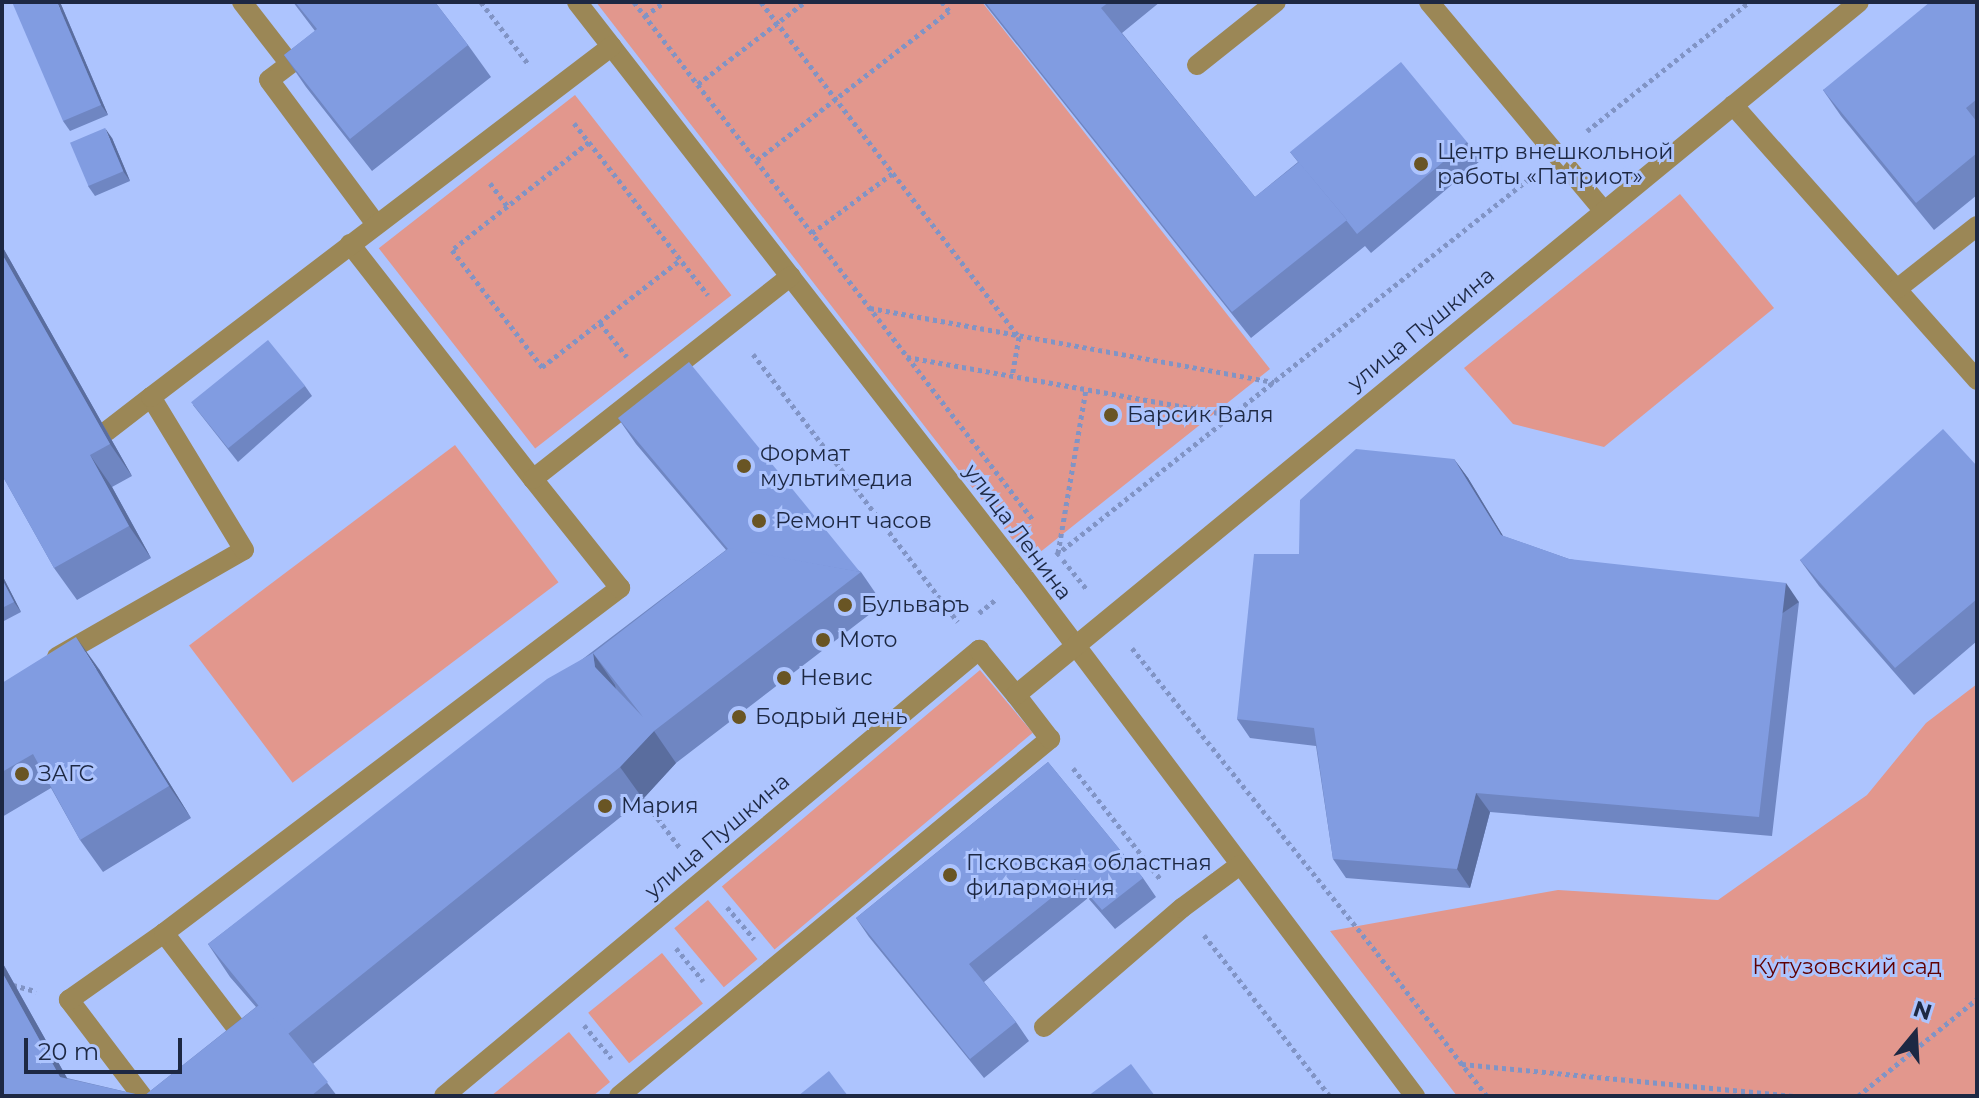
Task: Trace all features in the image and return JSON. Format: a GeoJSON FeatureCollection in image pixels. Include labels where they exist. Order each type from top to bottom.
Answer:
{"type":"FeatureCollection","features":[{"type":"Feature","properties":{"kind":"street"},"geometry":{"type":"LineString","coordinates":[[242,2],[290,64],[269,80],[376,224]]}},
{"type":"Feature","properties":{"kind":"street","name":"улица Ленина"},"geometry":{"type":"LineString","coordinates":[[577,2],[1024,577],[1415,1096]]}},
{"type":"Feature","properties":{"kind":"street"},"geometry":{"type":"LineString","coordinates":[[1197,65],[1276,2]]}},
{"type":"Feature","properties":{"kind":"street"},"geometry":{"type":"LineString","coordinates":[[1429,2],[1604,211]]}},
{"type":"Feature","properties":{"kind":"street","name":"улица Пушкина"},"geometry":{"type":"LineString","coordinates":[[1016,695],[1859,2]]}},
{"type":"Feature","properties":{"kind":"street"},"geometry":{"type":"LineString","coordinates":[[107,431],[612,46]]}},
{"type":"Feature","properties":{"kind":"street"},"geometry":{"type":"LineString","coordinates":[[1733,105],[1977,380]]}},
{"type":"Feature","properties":{"kind":"street"},"geometry":{"type":"LineString","coordinates":[[1897,289],[1977,226]]}},
{"type":"Feature","properties":{"kind":"street"},"geometry":{"type":"LineString","coordinates":[[142,1096],[69,1000],[164,933],[620,588],[350,244]]}},
{"type":"Feature","properties":{"kind":"street"},"geometry":{"type":"LineString","coordinates":[[533,479],[791,276]]}},
{"type":"Feature","properties":{"kind":"street"},"geometry":{"type":"LineString","coordinates":[[42,666],[244,550],[151,397]]}},
{"type":"Feature","properties":{"kind":"street","name":"улица Пушкина"},"geometry":{"type":"LineString","coordinates":[[444,1096],[979,650],[1050,739],[626,1090]]}},
{"type":"Feature","properties":{"kind":"street"},"geometry":{"type":"LineString","coordinates":[[1044,1027],[1182,908],[1240,865]]}},
{"type":"Feature","properties":{"kind":"street"},"geometry":{"type":"LineString","coordinates":[[164,933],[242,1035],[219,1052]]}},
{"type":"Feature","properties":{"kind":"path"},"geometry":{"type":"LineString","coordinates":[[634,2],[1039,529]]}},
{"type":"Feature","properties":{"kind":"path"},"geometry":{"type":"LineString","coordinates":[[645,16],[664,2]]}},
{"type":"Feature","properties":{"kind":"path"},"geometry":{"type":"LineString","coordinates":[[761,2],[1019,337],[1012,376]]}},
{"type":"Feature","properties":{"kind":"path"},"geometry":{"type":"LineString","coordinates":[[698,84],[805,2]]}},
{"type":"Feature","properties":{"kind":"path"},"geometry":{"type":"LineString","coordinates":[[757,160],[949,11],[942,2]]}},
{"type":"Feature","properties":{"kind":"path"},"geometry":{"type":"LineString","coordinates":[[974,617],[1275,382],[1749,2]]}},
{"type":"Feature","properties":{"kind":"path"},"geometry":{"type":"LineString","coordinates":[[589,142],[452,250],[542,367],[680,260]]}},
{"type":"Feature","properties":{"kind":"path"},"geometry":{"type":"LineString","coordinates":[[812,233],[894,172]]}},
{"type":"Feature","properties":{"kind":"path"},"geometry":{"type":"LineString","coordinates":[[869,307],[1275,382]]}},
{"type":"Feature","properties":{"kind":"path"},"geometry":{"type":"LineString","coordinates":[[907,357],[1231,416]]}},
{"type":"Feature","properties":{"kind":"path"},"geometry":{"type":"LineString","coordinates":[[1058,554],[1086,390]]}},
{"type":"Feature","properties":{"kind":"path"},"geometry":{"type":"LineString","coordinates":[[1049,541],[1487,1096]]}},
{"type":"Feature","properties":{"kind":"path"},"geometry":{"type":"LineString","coordinates":[[643,799],[776,966]]}},
{"type":"Feature","properties":{"kind":"path"},"geometry":{"type":"LineString","coordinates":[[653,919],[725,1009]]}},
{"type":"Feature","properties":{"kind":"path"},"geometry":{"type":"LineString","coordinates":[[560,997],[626,1090]]}},
{"type":"Feature","properties":{"kind":"path"},"geometry":{"type":"LineString","coordinates":[[1858,1096],[1977,999]]}},
{"type":"Feature","properties":{"kind":"path"},"geometry":{"type":"LineString","coordinates":[[1462,1064],[1794,1096]]}},
{"type":"Feature","properties":{"kind":"green space"},"geometry":{"type":"Polygon","coordinates":[[[596,2],[982,2],[1270,369],[1029,561],[596,2]]]}},
{"type":"Feature","properties":{"kind":"green space"},"geometry":{"type":"Polygon","coordinates":[[[575,95],[731,295],[535,448],[379,248],[575,95]]]}},
{"type":"Feature","properties":{"kind":"green space"},"geometry":{"type":"Polygon","coordinates":[[[1680,194],[1774,308],[1604,447],[1513,424],[1464,368],[1680,194]]]}},
{"type":"Feature","properties":{"kind":"green space"},"geometry":{"type":"Polygon","coordinates":[[[455,445],[559,582],[293,783],[189,645],[455,445]]]}},
{"type":"Feature","properties":{"kind":"green space"},"geometry":{"type":"Polygon","coordinates":[[[980,670],[1033,733],[775,949],[722,887],[980,670]]]}},
{"type":"Feature","properties":{"kind":"green space","name":"Кутузовский сад"},"geometry":{"type":"Polygon","coordinates":[[[1977,684],[1977,1096],[1457,1096],[1330,931],[1558,890],[1718,900],[1867,795],[1926,723],[1977,684]]]}},
{"type":"Feature","properties":{"kind":"green space"},"geometry":{"type":"Polygon","coordinates":[[[708,900],[757,959],[724,987],[674,928],[708,900]]]}},
{"type":"Feature","properties":{"kind":"green space"},"geometry":{"type":"Polygon","coordinates":[[[662,953],[703,1004],[629,1063],[588,1013],[662,953]]]}},
{"type":"Feature","properties":{"kind":"green space"},"geometry":{"type":"Polygon","coordinates":[[[569,1032],[610,1082],[593,1096],[491,1096],[569,1032]]]}},
{"type":"Feature","properties":{"kind":"building"},"geometry":{"type":"Polygon","coordinates":[[[12,2],[57,2],[101,105],[63,121],[12,2]]]}},
{"type":"Feature","properties":{"kind":"building"},"geometry":{"type":"Polygon","coordinates":[[[295,2],[435,2],[468,45],[350,139],[284,55],[317,29],[295,2]]]}},
{"type":"Feature","properties":{"kind":"building"},"geometry":{"type":"Polygon","coordinates":[[[985,2],[1109,2],[1101,8],[1255,197],[1299,162],[1347,220],[1232,312],[985,2]]]}},
{"type":"Feature","properties":{"kind":"building"},"geometry":{"type":"Polygon","coordinates":[[[1930,2],[1977,2],[1977,99],[1966,108],[1977,122],[1977,153],[1916,203],[1823,90],[1930,2]]]}},
{"type":"Feature","properties":{"kind":"building"},"geometry":{"type":"Polygon","coordinates":[[[1401,62],[1467,142],[1357,234],[1290,152],[1401,62]]]}},
{"type":"Feature","properties":{"kind":"building"},"geometry":{"type":"Polygon","coordinates":[[[105,128],[123,171],[88,186],[70,143],[105,128]]]}},
{"type":"Feature","properties":{"kind":"building"},"geometry":{"type":"Polygon","coordinates":[[[2,254],[110,444],[90,455],[129,526],[54,568],[2,475],[2,254]]]}},
{"type":"Feature","properties":{"kind":"building"},"geometry":{"type":"Polygon","coordinates":[[[268,340],[305,386],[228,448],[191,402],[268,340]]]}},
{"type":"Feature","properties":{"kind":"building"},"geometry":{"type":"Polygon","coordinates":[[[689,362],[860,572],[728,549],[618,418],[689,362]]]}},
{"type":"Feature","properties":{"kind":"building"},"geometry":{"type":"Polygon","coordinates":[[[1943,429],[1977,466],[1977,599],[1895,668],[1800,560],[1943,429]]]}},
{"type":"Feature","properties":{"kind":"building"},"geometry":{"type":"Polygon","coordinates":[[[1356,449],[1454,459],[1501,535],[1569,559],[1786,583],[1759,817],[1476,793],[1457,869],[1333,859],[1314,728],[1237,719],[1254,554],[1299,554],[1300,500],[1356,449]]]}},
{"type":"Feature","properties":{"kind":"building"},"geometry":{"type":"Polygon","coordinates":[[[729,548],[861,572],[654,731],[620,767],[288,1034],[258,1005],[208,944],[547,679],[593,653],[729,548]],[[593,653],[595,667],[643,717],[593,653]]]}},
{"type":"Feature","properties":{"kind":"building"},"geometry":{"type":"Polygon","coordinates":[[[2,579],[14,602],[2,608],[2,579]]]}},
{"type":"Feature","properties":{"kind":"building"},"geometry":{"type":"Polygon","coordinates":[[[76,637],[169,786],[80,840],[33,754],[2,772],[2,683],[76,637]]]}},
{"type":"Feature","properties":{"kind":"building"},"geometry":{"type":"Polygon","coordinates":[[[1048,762],[1143,878],[1102,910],[1075,879],[969,964],[1016,1022],[970,1059],[856,918],[1048,762]]]}},
{"type":"Feature","properties":{"kind":"building"},"geometry":{"type":"Polygon","coordinates":[[[2,972],[60,1077],[144,1096],[2,1096],[2,972]]]}},
{"type":"Feature","properties":{"kind":"building"},"geometry":{"type":"Polygon","coordinates":[[[259,1005],[283,1027],[328,1082],[311,1096],[144,1096],[259,1005]]]}},
{"type":"Feature","properties":{"kind":"building"},"geometry":{"type":"Polygon","coordinates":[[[1131,1064],[1155,1096],[1088,1096],[1131,1064]]]}},
{"type":"Feature","properties":{"kind":"building"},"geometry":{"type":"Polygon","coordinates":[[[829,1071],[848,1096],[798,1096],[829,1071]]]}},
{"type":"Feature","properties":{"kind":"place","name":"Центр внешкольной работы «Патриот»"},"geometry":{"type":"Point","coordinates":[1421,164]}},
{"type":"Feature","properties":{"kind":"place","name":"Барсик Валя"},"geometry":{"type":"Point","coordinates":[1111,415]}},
{"type":"Feature","properties":{"kind":"place","name":"Формат мультимедиа"},"geometry":{"type":"Point","coordinates":[744,466]}},
{"type":"Feature","properties":{"kind":"place","name":"Ремонт часов"},"geometry":{"type":"Point","coordinates":[759,521]}},
{"type":"Feature","properties":{"kind":"place","name":"Бульваръ"},"geometry":{"type":"Point","coordinates":[845,605]}},
{"type":"Feature","properties":{"kind":"place","name":"Мото"},"geometry":{"type":"Point","coordinates":[823,640]}},
{"type":"Feature","properties":{"kind":"place","name":"Невис"},"geometry":{"type":"Point","coordinates":[784,678]}},
{"type":"Feature","properties":{"kind":"place","name":"Бодрый день"},"geometry":{"type":"Point","coordinates":[739,717]}},
{"type":"Feature","properties":{"kind":"place","name":"ЗАГС"},"geometry":{"type":"Point","coordinates":[22,774]}},
{"type":"Feature","properties":{"kind":"place","name":"Мария"},"geometry":{"type":"Point","coordinates":[605,806]}},
{"type":"Feature","properties":{"kind":"place","name":"Псковская областная филармония"},"geometry":{"type":"Point","coordinates":[950,875]}}]}
